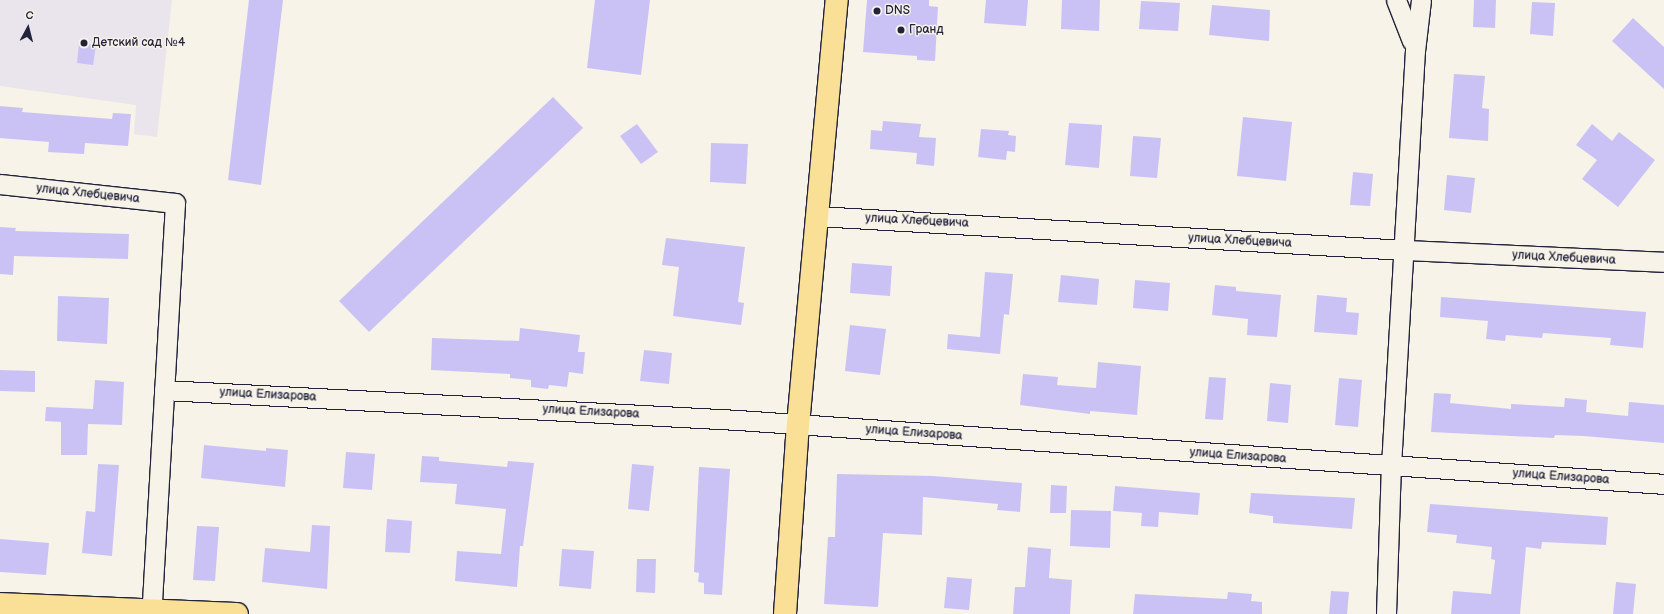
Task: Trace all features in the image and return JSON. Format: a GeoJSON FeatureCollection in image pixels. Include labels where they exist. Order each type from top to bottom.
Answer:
{"type":"FeatureCollection","features":[{"type":"Feature","properties":{"kind":"main road"},"geometry":{"type":"LineString","coordinates":[[785,614],[798,425],[837,0]]}},
{"type":"Feature","properties":{"kind":"main road"},"geometry":{"type":"LineString","coordinates":[[0,604],[151,612],[237,614]]}},
{"type":"Feature","properties":{"kind":"street"},"geometry":{"type":"LineString","coordinates":[[1396,0],[1415,51]]}},
{"type":"Feature","properties":{"kind":"street"},"geometry":{"type":"LineString","coordinates":[[1386,614],[1391,466],[1415,51],[1421,0]]}},
{"type":"Feature","properties":{"kind":"street","name":"улица Хлебцевича"},"geometry":{"type":"LineString","coordinates":[[0,184],[175,203],[164,390]]}},
{"type":"Feature","properties":{"kind":"street","name":"улица Хлебцевича"},"geometry":{"type":"LineString","coordinates":[[816,216],[1404,250],[1664,262]]}},
{"type":"Feature","properties":{"kind":"street"},"geometry":{"type":"LineString","coordinates":[[151,612],[164,390]]}},
{"type":"Feature","properties":{"kind":"street","name":"улица Елизарова"},"geometry":{"type":"LineString","coordinates":[[164,390],[412,401],[798,425],[1664,484]]}},
{"type":"Feature","properties":{"kind":"shaded area","name":"Детский сад №4"},"geometry":{"type":"Polygon","coordinates":[[[0,0],[172,0],[157,137],[134,134],[136,105],[0,86],[0,0]]]}},
{"type":"Feature","properties":{"kind":"building"},"geometry":{"type":"Polygon","coordinates":[[[249,0],[283,0],[261,185],[228,180],[249,0]]]}},
{"type":"Feature","properties":{"kind":"building"},"geometry":{"type":"Polygon","coordinates":[[[595,0],[650,0],[641,75],[587,68],[595,0]]]}},
{"type":"Feature","properties":{"kind":"building","name":"Гранд"},"geometry":{"type":"Polygon","coordinates":[[[867,0],[929,0],[929,6],[938,7],[935,61],[917,60],[917,56],[863,52],[867,0]]]}},
{"type":"Feature","properties":{"kind":"building"},"geometry":{"type":"Polygon","coordinates":[[[986,0],[1028,0],[1026,26],[984,23],[986,0]]]}},
{"type":"Feature","properties":{"kind":"building"},"geometry":{"type":"Polygon","coordinates":[[[1062,0],[1100,0],[1099,31],[1061,29],[1062,0]]]}},
{"type":"Feature","properties":{"kind":"building"},"geometry":{"type":"Polygon","coordinates":[[[1474,0],[1496,0],[1495,28],[1473,27],[1474,0]]]}},
{"type":"Feature","properties":{"kind":"building"},"geometry":{"type":"Polygon","coordinates":[[[1141,1],[1180,3],[1178,31],[1139,29],[1141,1]]]}},
{"type":"Feature","properties":{"kind":"building"},"geometry":{"type":"Polygon","coordinates":[[[1532,2],[1555,3],[1553,36],[1530,34],[1532,2]]]}},
{"type":"Feature","properties":{"kind":"building"},"geometry":{"type":"Polygon","coordinates":[[[1212,5],[1270,10],[1269,41],[1209,35],[1212,5]]]}},
{"type":"Feature","properties":{"kind":"building"},"geometry":{"type":"Polygon","coordinates":[[[1633,18],[1664,47],[1664,89],[1612,41],[1633,18]]]}},
{"type":"Feature","properties":{"kind":"building"},"geometry":{"type":"Polygon","coordinates":[[[79,43],[96,45],[93,65],[77,63],[79,43]]]}},
{"type":"Feature","properties":{"kind":"building"},"geometry":{"type":"Polygon","coordinates":[[[1454,74],[1485,76],[1482,108],[1489,109],[1488,141],[1449,138],[1454,74]]]}},
{"type":"Feature","properties":{"kind":"building"},"geometry":{"type":"Polygon","coordinates":[[[553,97],[583,128],[369,332],[339,301],[553,97]]]}},
{"type":"Feature","properties":{"kind":"building"},"geometry":{"type":"Polygon","coordinates":[[[0,106],[23,108],[22,112],[112,119],[113,113],[131,114],[128,146],[85,143],[84,154],[48,152],[49,142],[0,138],[0,106]]]}},
{"type":"Feature","properties":{"kind":"building"},"geometry":{"type":"Polygon","coordinates":[[[1243,117],[1292,122],[1286,181],[1237,176],[1243,117]]]}},
{"type":"Feature","properties":{"kind":"building"},"geometry":{"type":"Polygon","coordinates":[[[883,121],[921,124],[919,137],[936,138],[934,166],[916,164],[917,153],[870,149],[871,130],[882,131],[883,121]]]}},
{"type":"Feature","properties":{"kind":"building"},"geometry":{"type":"Polygon","coordinates":[[[1069,123],[1102,125],[1099,168],[1065,165],[1069,123]]]}},
{"type":"Feature","properties":{"kind":"building"},"geometry":{"type":"Polygon","coordinates":[[[637,124],[658,152],[641,164],[620,136],[637,124]]]}},
{"type":"Feature","properties":{"kind":"building"},"geometry":{"type":"Polygon","coordinates":[[[1592,124],[1612,141],[1619,132],[1655,160],[1618,207],[1582,179],[1597,160],[1576,145],[1592,124]]]}},
{"type":"Feature","properties":{"kind":"building"},"geometry":{"type":"Polygon","coordinates":[[[981,129],[1009,131],[1008,135],[1016,136],[1015,152],[1007,151],[1006,160],[978,157],[981,129]]]}},
{"type":"Feature","properties":{"kind":"building"},"geometry":{"type":"Polygon","coordinates":[[[1133,136],[1161,138],[1157,178],[1130,176],[1133,136]]]}},
{"type":"Feature","properties":{"kind":"building"},"geometry":{"type":"Polygon","coordinates":[[[711,143],[748,144],[746,184],[710,182],[711,143]]]}},
{"type":"Feature","properties":{"kind":"building"},"geometry":{"type":"Polygon","coordinates":[[[1353,172],[1373,174],[1370,206],[1350,205],[1353,172]]]}},
{"type":"Feature","properties":{"kind":"building"},"geometry":{"type":"Polygon","coordinates":[[[1447,175],[1475,178],[1471,213],[1444,210],[1447,175]]]}},
{"type":"Feature","properties":{"kind":"building"},"geometry":{"type":"Polygon","coordinates":[[[0,227],[16,228],[15,231],[129,234],[128,259],[14,256],[13,275],[0,274],[0,227]]]}},
{"type":"Feature","properties":{"kind":"building"},"geometry":{"type":"Polygon","coordinates":[[[666,238],[745,247],[738,302],[744,303],[741,325],[673,316],[679,267],[662,265],[666,238]]]}},
{"type":"Feature","properties":{"kind":"building"},"geometry":{"type":"Polygon","coordinates":[[[852,263],[892,266],[890,296],[850,293],[852,263]]]}},
{"type":"Feature","properties":{"kind":"building"},"geometry":{"type":"Polygon","coordinates":[[[985,272],[1013,274],[1009,315],[1004,314],[1000,354],[947,349],[948,334],[980,337],[985,272]]]}},
{"type":"Feature","properties":{"kind":"building"},"geometry":{"type":"Polygon","coordinates":[[[1061,275],[1099,279],[1097,305],[1058,302],[1061,275]]]}},
{"type":"Feature","properties":{"kind":"building"},"geometry":{"type":"Polygon","coordinates":[[[1135,280],[1170,283],[1168,311],[1133,308],[1135,280]]]}},
{"type":"Feature","properties":{"kind":"building"},"geometry":{"type":"Polygon","coordinates":[[[1215,285],[1236,287],[1236,291],[1281,295],[1277,337],[1247,335],[1248,319],[1212,315],[1215,285]]]}},
{"type":"Feature","properties":{"kind":"building"},"geometry":{"type":"Polygon","coordinates":[[[1317,295],[1347,298],[1346,312],[1359,313],[1357,335],[1314,332],[1317,295]]]}},
{"type":"Feature","properties":{"kind":"building"},"geometry":{"type":"Polygon","coordinates":[[[58,296],[109,298],[107,344],[57,341],[58,296]]]}},
{"type":"Feature","properties":{"kind":"building"},"geometry":{"type":"Polygon","coordinates":[[[1441,297],[1646,312],[1643,348],[1610,345],[1611,338],[1543,333],[1542,338],[1506,335],[1505,341],[1486,339],[1488,321],[1440,317],[1441,297]]]}},
{"type":"Feature","properties":{"kind":"building"},"geometry":{"type":"Polygon","coordinates":[[[850,325],[886,329],[880,375],[845,371],[850,325]]]}},
{"type":"Feature","properties":{"kind":"building"},"geometry":{"type":"Polygon","coordinates":[[[520,328],[580,335],[578,352],[585,352],[583,374],[569,372],[567,387],[549,385],[548,389],[531,387],[531,380],[510,378],[510,374],[431,370],[432,338],[519,341],[520,328]]]}},
{"type":"Feature","properties":{"kind":"building"},"geometry":{"type":"Polygon","coordinates":[[[644,350],[672,353],[669,384],[640,381],[644,350]]]}},
{"type":"Feature","properties":{"kind":"building"},"geometry":{"type":"Polygon","coordinates":[[[1098,362],[1141,366],[1137,415],[1090,411],[1090,414],[1020,405],[1023,374],[1058,377],[1057,385],[1096,388],[1098,362]]]}},
{"type":"Feature","properties":{"kind":"building"},"geometry":{"type":"Polygon","coordinates":[[[0,370],[35,371],[35,392],[0,391],[0,370]]]}},
{"type":"Feature","properties":{"kind":"building"},"geometry":{"type":"Polygon","coordinates":[[[1209,377],[1226,378],[1223,420],[1205,419],[1209,377]]]}},
{"type":"Feature","properties":{"kind":"building"},"geometry":{"type":"Polygon","coordinates":[[[1339,378],[1362,380],[1358,427],[1335,425],[1339,378]]]}},
{"type":"Feature","properties":{"kind":"building"},"geometry":{"type":"Polygon","coordinates":[[[95,380],[124,382],[122,425],[88,424],[87,455],[61,455],[61,422],[45,421],[46,407],[93,409],[95,380]]]}},
{"type":"Feature","properties":{"kind":"building"},"geometry":{"type":"Polygon","coordinates":[[[1270,383],[1291,385],[1288,423],[1267,421],[1270,383]]]}},
{"type":"Feature","properties":{"kind":"building"},"geometry":{"type":"Polygon","coordinates":[[[1434,393],[1451,394],[1450,403],[1511,409],[1511,404],[1564,407],[1565,398],[1587,400],[1586,412],[1628,416],[1629,402],[1664,405],[1664,443],[1584,436],[1555,435],[1554,438],[1431,432],[1434,393]]]}},
{"type":"Feature","properties":{"kind":"building"},"geometry":{"type":"Polygon","coordinates":[[[204,445],[266,451],[266,448],[288,450],[285,487],[201,478],[204,445]]]}},
{"type":"Feature","properties":{"kind":"building"},"geometry":{"type":"Polygon","coordinates":[[[346,452],[375,454],[372,490],[343,488],[346,452]]]}},
{"type":"Feature","properties":{"kind":"building"},"geometry":{"type":"Polygon","coordinates":[[[422,456],[439,457],[439,461],[507,467],[508,461],[534,463],[523,546],[520,546],[517,587],[455,581],[457,551],[501,554],[506,509],[455,504],[457,484],[420,482],[422,456]]]}},
{"type":"Feature","properties":{"kind":"building"},"geometry":{"type":"Polygon","coordinates":[[[98,464],[119,465],[112,556],[82,553],[86,511],[95,512],[98,464]]]}},
{"type":"Feature","properties":{"kind":"building"},"geometry":{"type":"Polygon","coordinates":[[[632,464],[654,466],[649,511],[628,509],[632,464]]]}},
{"type":"Feature","properties":{"kind":"building"},"geometry":{"type":"Polygon","coordinates":[[[699,467],[730,469],[722,595],[704,594],[704,583],[698,582],[699,573],[694,572],[699,467]]]}},
{"type":"Feature","properties":{"kind":"building"},"geometry":{"type":"Polygon","coordinates":[[[837,474],[933,476],[1022,483],[1020,512],[997,510],[998,504],[923,497],[922,535],[883,533],[878,607],[824,604],[828,537],[835,537],[837,474]]]}},
{"type":"Feature","properties":{"kind":"building"},"geometry":{"type":"Polygon","coordinates":[[[1051,485],[1067,486],[1066,513],[1050,513],[1051,485]]]}},
{"type":"Feature","properties":{"kind":"building"},"geometry":{"type":"Polygon","coordinates":[[[1115,486],[1200,493],[1198,515],[1159,512],[1158,527],[1141,526],[1142,513],[1113,511],[1115,486]]]}},
{"type":"Feature","properties":{"kind":"building"},"geometry":{"type":"Polygon","coordinates":[[[1251,493],[1355,498],[1352,529],[1273,523],[1273,516],[1249,513],[1251,493]]]}},
{"type":"Feature","properties":{"kind":"building"},"geometry":{"type":"Polygon","coordinates":[[[1430,504],[1608,517],[1606,545],[1542,542],[1541,549],[1526,547],[1520,614],[1451,614],[1453,591],[1491,594],[1495,560],[1491,559],[1492,547],[1456,543],[1457,535],[1427,532],[1430,504]]]}},
{"type":"Feature","properties":{"kind":"building"},"geometry":{"type":"Polygon","coordinates":[[[1071,510],[1111,511],[1110,548],[1070,546],[1071,510]]]}},
{"type":"Feature","properties":{"kind":"building"},"geometry":{"type":"Polygon","coordinates":[[[387,519],[412,521],[410,553],[385,552],[387,519]]]}},
{"type":"Feature","properties":{"kind":"building"},"geometry":{"type":"Polygon","coordinates":[[[312,525],[330,526],[327,589],[262,582],[265,548],[310,552],[312,525]]]}},
{"type":"Feature","properties":{"kind":"building"},"geometry":{"type":"Polygon","coordinates":[[[197,526],[219,527],[215,581],[193,580],[197,526]]]}},
{"type":"Feature","properties":{"kind":"building"},"geometry":{"type":"Polygon","coordinates":[[[0,539],[49,543],[46,575],[0,572],[0,539]]]}},
{"type":"Feature","properties":{"kind":"building"},"geometry":{"type":"Polygon","coordinates":[[[1028,547],[1051,549],[1049,578],[1072,580],[1070,614],[1013,614],[1015,587],[1025,587],[1028,547]]]}},
{"type":"Feature","properties":{"kind":"building"},"geometry":{"type":"Polygon","coordinates":[[[562,549],[594,551],[591,589],[559,586],[562,549]]]}},
{"type":"Feature","properties":{"kind":"building"},"geometry":{"type":"Polygon","coordinates":[[[637,559],[656,559],[655,593],[636,592],[637,559]]]}},
{"type":"Feature","properties":{"kind":"building"},"geometry":{"type":"Polygon","coordinates":[[[947,577],[972,579],[969,610],[944,608],[947,577]]]}},
{"type":"Feature","properties":{"kind":"building"},"geometry":{"type":"Polygon","coordinates":[[[1616,582],[1636,584],[1633,614],[1613,614],[1616,582]]]}},
{"type":"Feature","properties":{"kind":"building"},"geometry":{"type":"Polygon","coordinates":[[[1331,591],[1349,592],[1347,614],[1329,614],[1331,591]]]}},
{"type":"Feature","properties":{"kind":"building"},"geometry":{"type":"Polygon","coordinates":[[[1228,592],[1252,594],[1251,601],[1262,602],[1262,614],[1133,614],[1135,594],[1227,599],[1228,592]]]}},
{"type":"Feature","properties":{"kind":"place","name":"DNS"},"geometry":{"type":"Point","coordinates":[877,11]}},
{"type":"Feature","properties":{"kind":"place","name":"Гранд"},"geometry":{"type":"Point","coordinates":[901,30]}},
{"type":"Feature","properties":{"kind":"place","name":"Детский сад №4"},"geometry":{"type":"Point","coordinates":[84,43]}}]}
